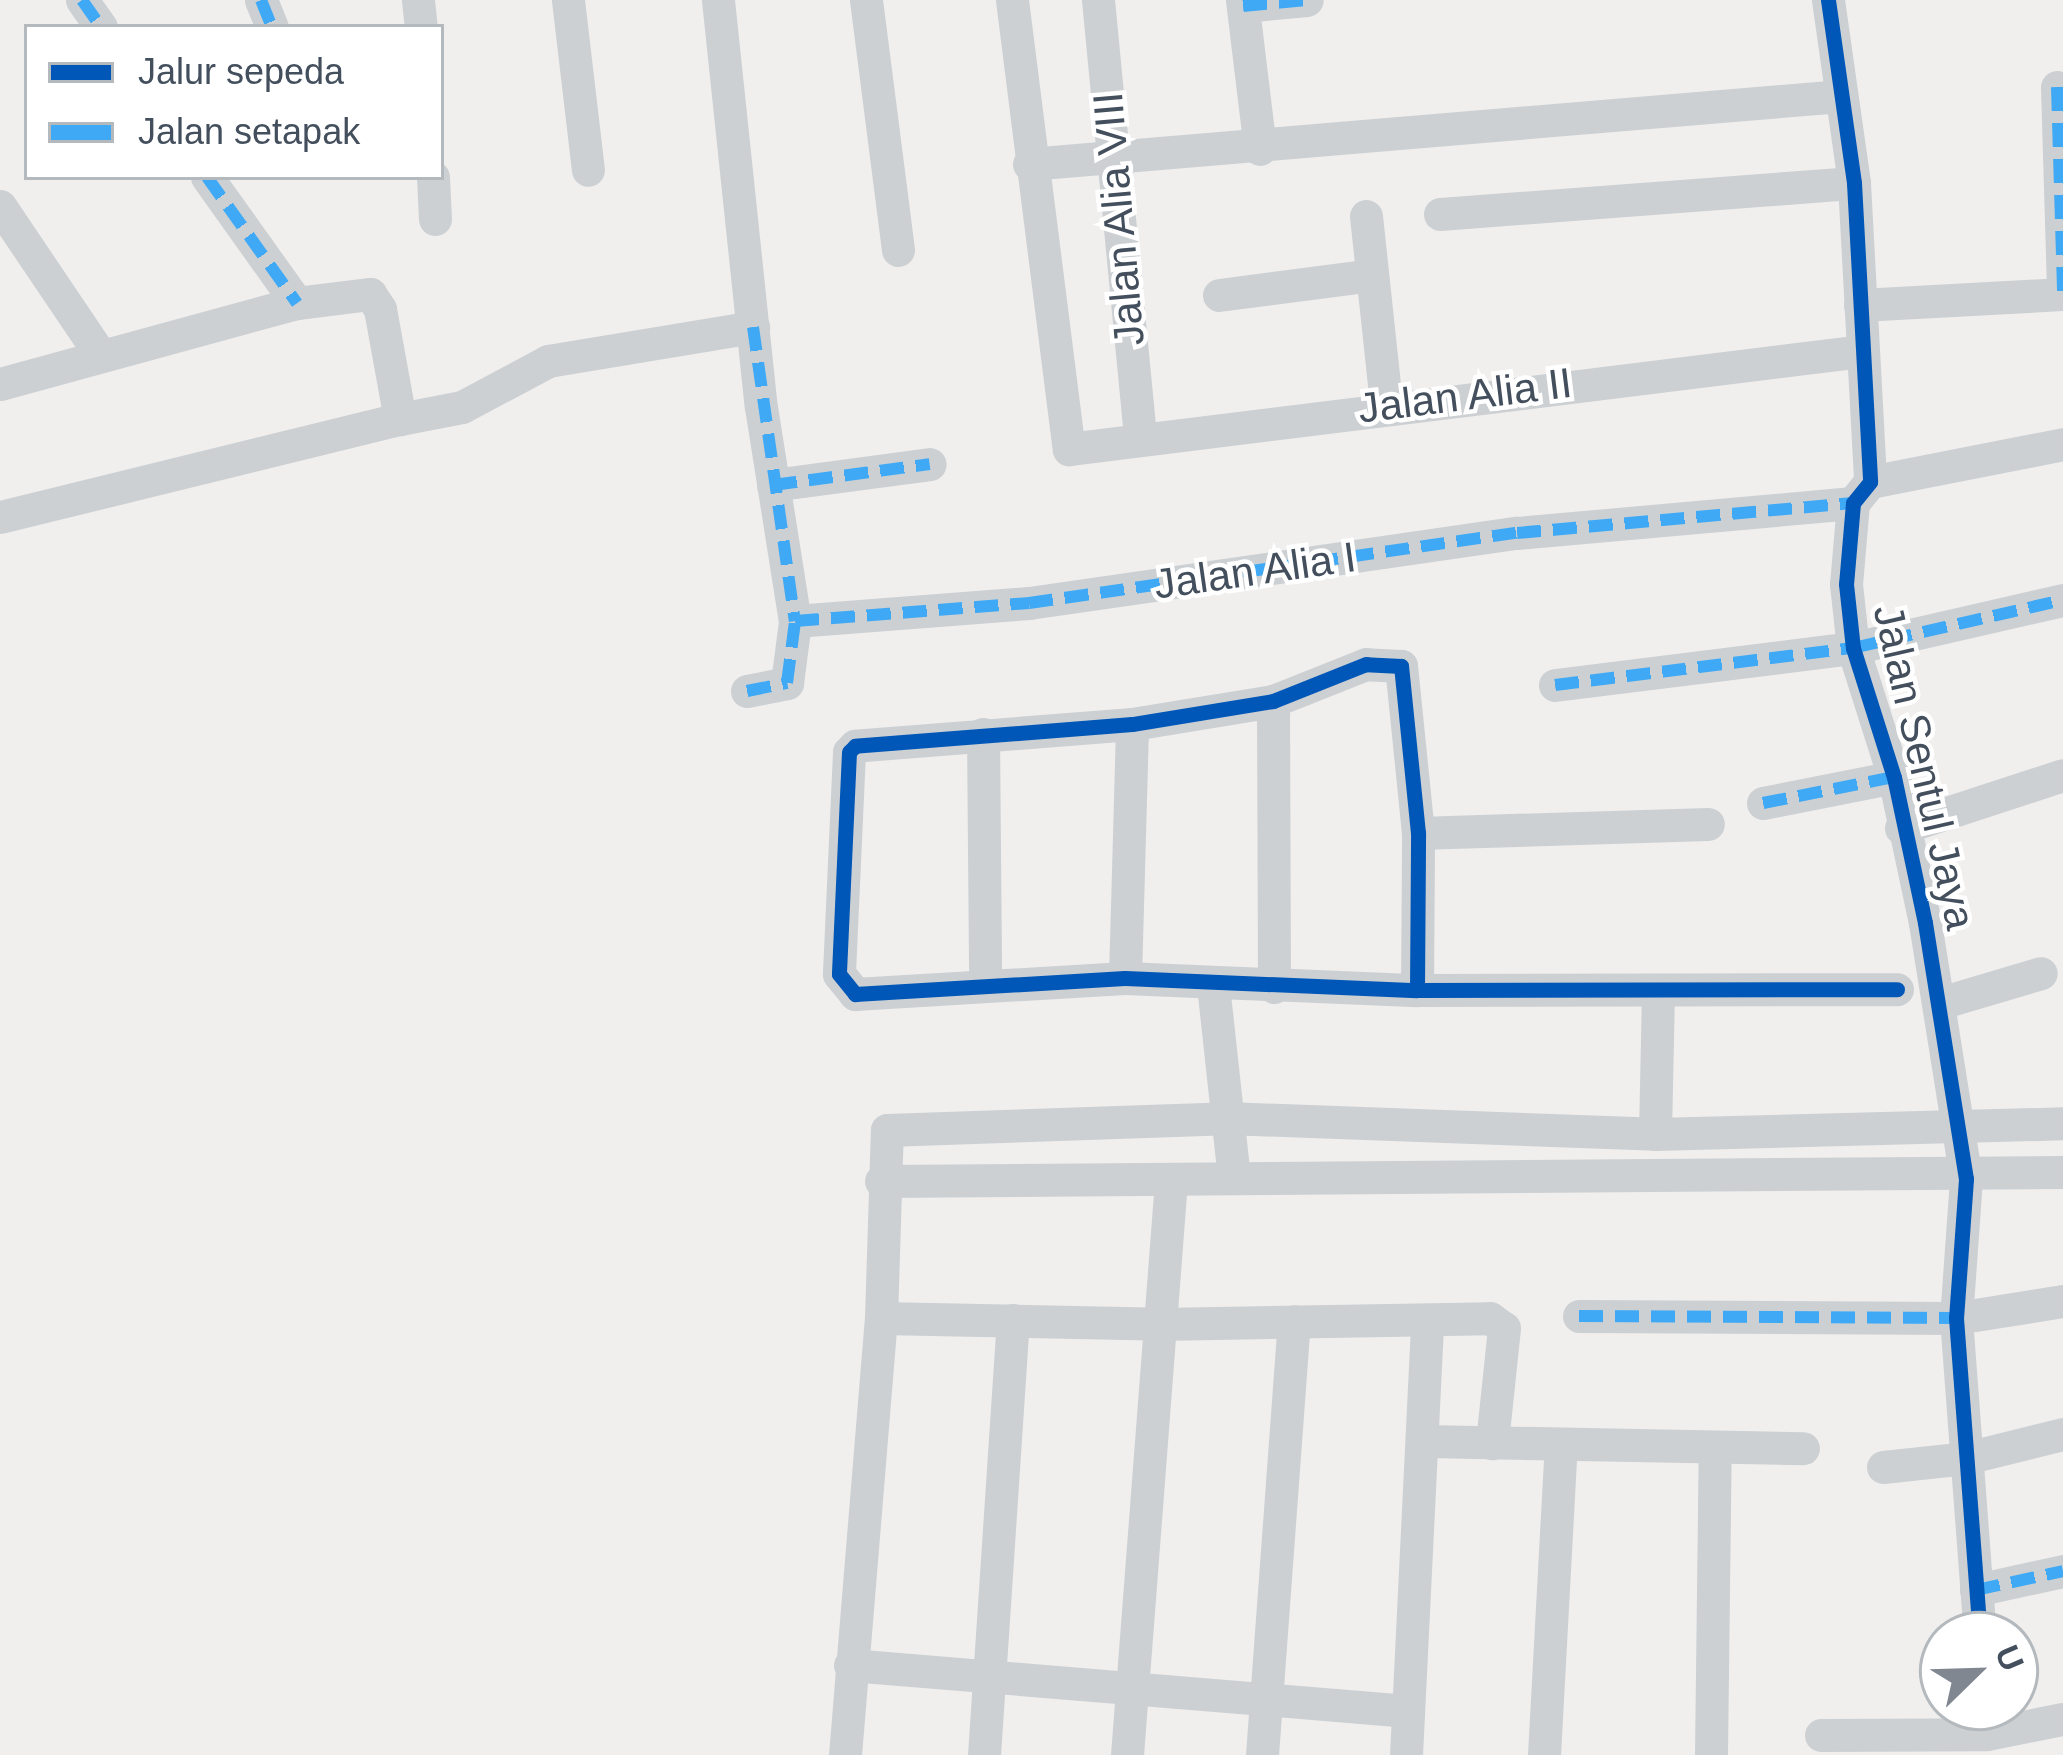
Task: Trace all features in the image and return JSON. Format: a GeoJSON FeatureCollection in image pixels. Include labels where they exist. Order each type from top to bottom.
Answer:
{"type":"FeatureCollection","features":[{"type":"Feature","properties":{"kind":"street"},"geometry":{"type":"LineString","coordinates":[[568,0],[587,170]]}},
{"type":"Feature","properties":{"kind":"street"},"geometry":{"type":"LineString","coordinates":[[718,0],[772,485],[794,621],[791,678],[747,691]]}},
{"type":"Feature","properties":{"kind":"street"},"geometry":{"type":"LineString","coordinates":[[866,0],[898,250]]}},
{"type":"Feature","properties":{"kind":"street"},"geometry":{"type":"LineString","coordinates":[[1012,0],[1029,164],[1841,96]]}},
{"type":"Feature","properties":{"kind":"street","name":"Jalan Alia VIII"},"geometry":{"type":"LineString","coordinates":[[1098,0],[1140,439]]}},
{"type":"Feature","properties":{"kind":"street"},"geometry":{"type":"LineString","coordinates":[[1260,148],[1243,3],[1307,0]]}},
{"type":"Feature","properties":{"kind":"street","name":"Jalan Sentul Jaya"},"geometry":{"type":"LineString","coordinates":[[1828,0],[1855,183],[1861,305],[1862,492],[1846,584],[1853,648],[1894,777],[1940,1004],[1966,1179],[1956,1318],[1978,1611]]}},
{"type":"Feature","properties":{"kind":"street"},"geometry":{"type":"LineString","coordinates":[[1861,305],[2063,294],[2057,87]]}},
{"type":"Feature","properties":{"kind":"street","name":"Jalan Alia II"},"geometry":{"type":"LineString","coordinates":[[1029,164],[1070,449],[1386,404],[1861,351]]}},
{"type":"Feature","properties":{"kind":"street"},"geometry":{"type":"LineString","coordinates":[[209,180],[297,303]]}},
{"type":"Feature","properties":{"kind":"street"},"geometry":{"type":"LineString","coordinates":[[433,180],[435,219]]}},
{"type":"Feature","properties":{"kind":"street"},"geometry":{"type":"LineString","coordinates":[[1440,214],[1855,183]]}},
{"type":"Feature","properties":{"kind":"street"},"geometry":{"type":"LineString","coordinates":[[0,206],[100,354]]}},
{"type":"Feature","properties":{"kind":"street"},"geometry":{"type":"LineString","coordinates":[[1366,216],[1386,404]]}},
{"type":"Feature","properties":{"kind":"street"},"geometry":{"type":"LineString","coordinates":[[1219,296],[1372,275]]}},
{"type":"Feature","properties":{"kind":"street"},"geometry":{"type":"LineString","coordinates":[[0,384],[297,303],[370,294],[380,309],[400,419]]}},
{"type":"Feature","properties":{"kind":"street"},"geometry":{"type":"LineString","coordinates":[[0,517],[462,406],[548,361],[753,327]]}},
{"type":"Feature","properties":{"kind":"street","name":"Jalan Alia I"},"geometry":{"type":"LineString","coordinates":[[794,621],[1029,603],[1517,533],[1862,492],[2063,443]]}},
{"type":"Feature","properties":{"kind":"street"},"geometry":{"type":"LineString","coordinates":[[772,485],[930,464]]}},
{"type":"Feature","properties":{"kind":"street"},"geometry":{"type":"LineString","coordinates":[[1556,686],[1853,648],[2063,600]]}},
{"type":"Feature","properties":{"kind":"street"},"geometry":{"type":"LineString","coordinates":[[1417,990],[1418,833],[1401,665],[1366,664],[1274,701],[1132,724],[982,734],[849,752],[839,974],[855,994],[1125,978],[1417,990],[1897,989]]}},
{"type":"Feature","properties":{"kind":"street"},"geometry":{"type":"LineString","coordinates":[[1274,701],[1274,987]]}},
{"type":"Feature","properties":{"kind":"street"},"geometry":{"type":"LineString","coordinates":[[1125,978],[1132,724]]}},
{"type":"Feature","properties":{"kind":"street"},"geometry":{"type":"LineString","coordinates":[[982,734],[985,984]]}},
{"type":"Feature","properties":{"kind":"street"},"geometry":{"type":"LineString","coordinates":[[1901,827],[2063,775]]}},
{"type":"Feature","properties":{"kind":"street"},"geometry":{"type":"LineString","coordinates":[[1763,803],[1894,777]]}},
{"type":"Feature","properties":{"kind":"street"},"geometry":{"type":"LineString","coordinates":[[1418,833],[1708,824]]}},
{"type":"Feature","properties":{"kind":"street"},"geometry":{"type":"LineString","coordinates":[[1940,1004],[2041,973]]}},
{"type":"Feature","properties":{"kind":"street"},"geometry":{"type":"LineString","coordinates":[[1213,985],[1234,1177]]}},
{"type":"Feature","properties":{"kind":"street"},"geometry":{"type":"LineString","coordinates":[[1655,1134],[1658,992]]}},
{"type":"Feature","properties":{"kind":"street"},"geometry":{"type":"LineString","coordinates":[[845,1755],[881,1318],[884,1135],[892,1128],[1226,1118],[1655,1134],[2063,1123]]}},
{"type":"Feature","properties":{"kind":"street"},"geometry":{"type":"LineString","coordinates":[[881,1181],[1966,1179],[2063,1172]]}},
{"type":"Feature","properties":{"kind":"street"},"geometry":{"type":"LineString","coordinates":[[1126,1755],[1171,1180]]}},
{"type":"Feature","properties":{"kind":"street"},"geometry":{"type":"LineString","coordinates":[[1579,1316],[1956,1318],[2063,1301]]}},
{"type":"Feature","properties":{"kind":"street"},"geometry":{"type":"LineString","coordinates":[[881,1318],[1160,1324],[1490,1318],[1504,1328],[1492,1443]]}},
{"type":"Feature","properties":{"kind":"street"},"geometry":{"type":"LineString","coordinates":[[984,1755],[1013,1320]]}},
{"type":"Feature","properties":{"kind":"street"},"geometry":{"type":"LineString","coordinates":[[1262,1755],[1294,1321]]}},
{"type":"Feature","properties":{"kind":"street"},"geometry":{"type":"LineString","coordinates":[[1406,1755],[1426,1441],[1427,1322]]}},
{"type":"Feature","properties":{"kind":"street"},"geometry":{"type":"LineString","coordinates":[[1883,1467],[1966,1458],[2063,1434]]}},
{"type":"Feature","properties":{"kind":"street"},"geometry":{"type":"LineString","coordinates":[[1426,1441],[1803,1448]]}},
{"type":"Feature","properties":{"kind":"street"},"geometry":{"type":"LineString","coordinates":[[1544,1755],[1561,1444]]}},
{"type":"Feature","properties":{"kind":"street"},"geometry":{"type":"LineString","coordinates":[[1711,1755],[1714,1447]]}},
{"type":"Feature","properties":{"kind":"street"},"geometry":{"type":"LineString","coordinates":[[1976,1589],[2063,1570]]}},
{"type":"Feature","properties":{"kind":"street"},"geometry":{"type":"LineString","coordinates":[[850,1665],[1131,1692],[1408,1711]]}},
{"type":"Feature","properties":{"kind":"street"},"geometry":{"type":"LineString","coordinates":[[1821,1736],[1987,1732],[2063,1719]]}},
{"type":"Feature","properties":{"kind":"marked path"},"geometry":{"type":"LineString","coordinates":[[82,0],[99,24]]}},
{"type":"Feature","properties":{"kind":"marked path"},"geometry":{"type":"LineString","coordinates":[[261,0],[271,24]]}},
{"type":"Feature","properties":{"kind":"marked path"},"geometry":{"type":"LineString","coordinates":[[1243,6],[1307,0]]}},
{"type":"Feature","properties":{"kind":"marked path"},"geometry":{"type":"LineString","coordinates":[[2057,87],[2063,294]]}},
{"type":"Feature","properties":{"kind":"marked path"},"geometry":{"type":"LineString","coordinates":[[209,180],[297,303]]}},
{"type":"Feature","properties":{"kind":"marked path"},"geometry":{"type":"LineString","coordinates":[[753,327],[795,621],[1029,603],[1517,533],[1853,503]]}},
{"type":"Feature","properties":{"kind":"marked path"},"geometry":{"type":"LineString","coordinates":[[773,485],[930,464]]}},
{"type":"Feature","properties":{"kind":"marked path"},"geometry":{"type":"LineString","coordinates":[[1555,685],[1853,648],[2063,600]]}},
{"type":"Feature","properties":{"kind":"marked path"},"geometry":{"type":"LineString","coordinates":[[747,691],[787,683],[795,621]]}},
{"type":"Feature","properties":{"kind":"marked path"},"geometry":{"type":"LineString","coordinates":[[1763,803],[1894,777]]}},
{"type":"Feature","properties":{"kind":"marked path"},"geometry":{"type":"LineString","coordinates":[[1579,1316],[1956,1318]]}},
{"type":"Feature","properties":{"kind":"marked path"},"geometry":{"type":"LineString","coordinates":[[1976,1590],[2063,1571]]}},
{"type":"Feature","properties":{"kind":"cycle path"},"geometry":{"type":"LineString","coordinates":[[1828,0],[1854,183],[1870,482],[1853,503],[1846,584],[1853,648],[1894,777],[1925,923],[1966,1179],[1956,1318],[1978,1611]]}},
{"type":"Feature","properties":{"kind":"cycle path"},"geometry":{"type":"LineString","coordinates":[[1417,990],[1418,833],[1401,666],[1366,664],[1273,701],[1132,724],[855,746],[849,752],[839,974],[855,994],[1125,978],[1417,990],[1897,989]]}}]}
